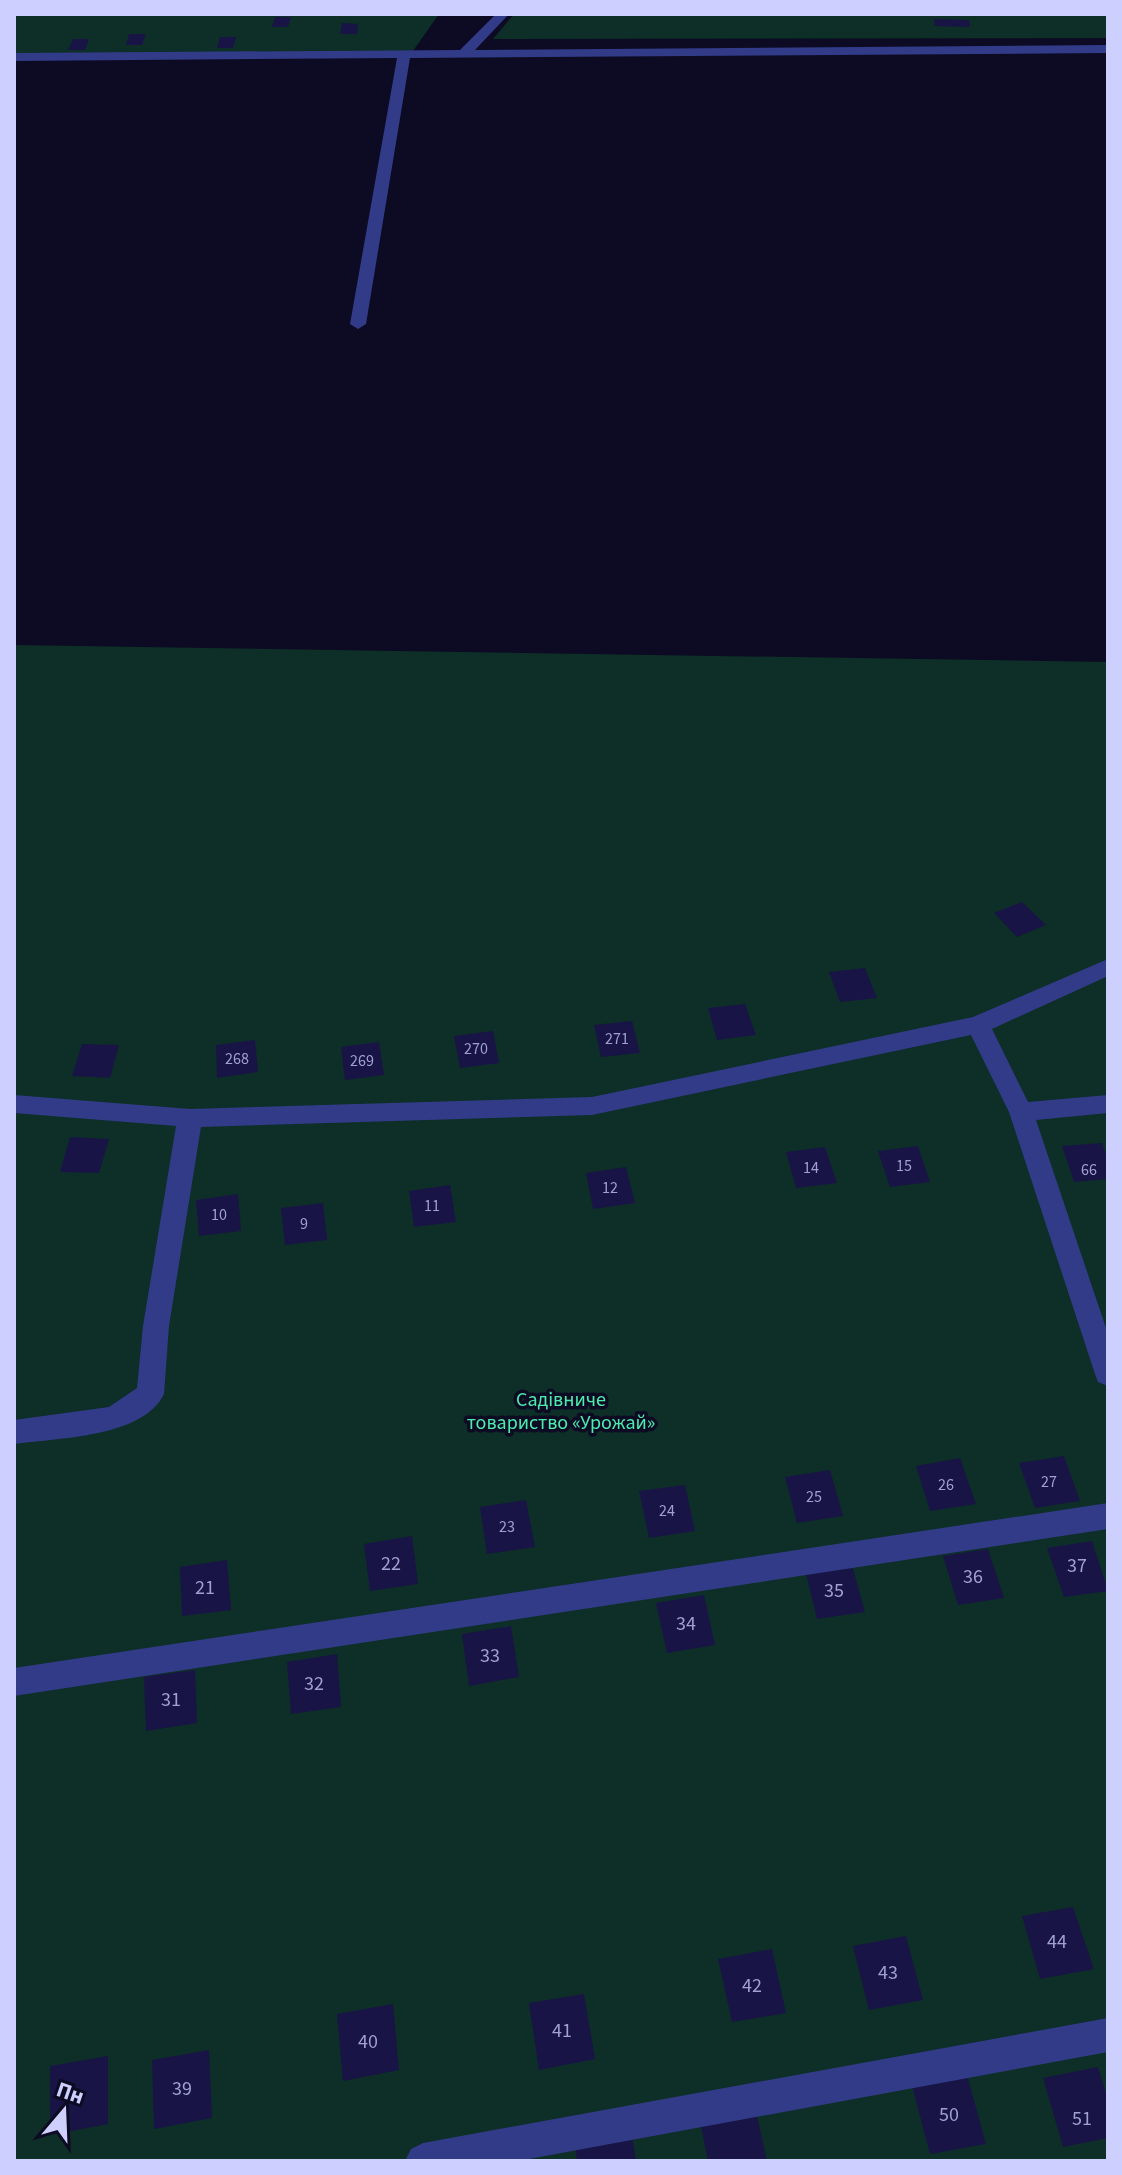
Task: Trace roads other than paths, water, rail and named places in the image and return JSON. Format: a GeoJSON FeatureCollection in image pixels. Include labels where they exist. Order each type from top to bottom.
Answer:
{"type":"FeatureCollection","features":[{"type":"Feature","properties":{"kind":"street"},"geometry":{"type":"LineString","coordinates":[[465,52],[503,14]]}},
{"type":"Feature","properties":{"kind":"street"},"geometry":{"type":"LineString","coordinates":[[14,57],[1108,49]]}},
{"type":"Feature","properties":{"kind":"street"},"geometry":{"type":"LineString","coordinates":[[358,324],[404,54]]}},
{"type":"Feature","properties":{"kind":"street"},"geometry":{"type":"LineString","coordinates":[[14,1104],[190,1118],[592,1106],[978,1025],[1108,967]]}},
{"type":"Feature","properties":{"kind":"street"},"geometry":{"type":"LineString","coordinates":[[978,1025],[1021,1112],[1108,1374]]}},
{"type":"Feature","properties":{"kind":"street"},"geometry":{"type":"LineString","coordinates":[[1021,1112],[1108,1104]]}},
{"type":"Feature","properties":{"kind":"street"},"geometry":{"type":"LineString","coordinates":[[14,1432],[115,1418],[150,1394],[156,1326],[190,1118]]}},
{"type":"Feature","properties":{"kind":"street"},"geometry":{"type":"LineString","coordinates":[[14,1682],[1108,1516]]}},
{"type":"Feature","properties":{"kind":"street"},"geometry":{"type":"LineString","coordinates":[[423,2161],[1108,2035]]}},
{"type":"Feature","properties":{"kind":"park label","name":"Садівниче товариство «Урожай»"},"geometry":{"type":"Point","coordinates":[561,1412]}}]}
